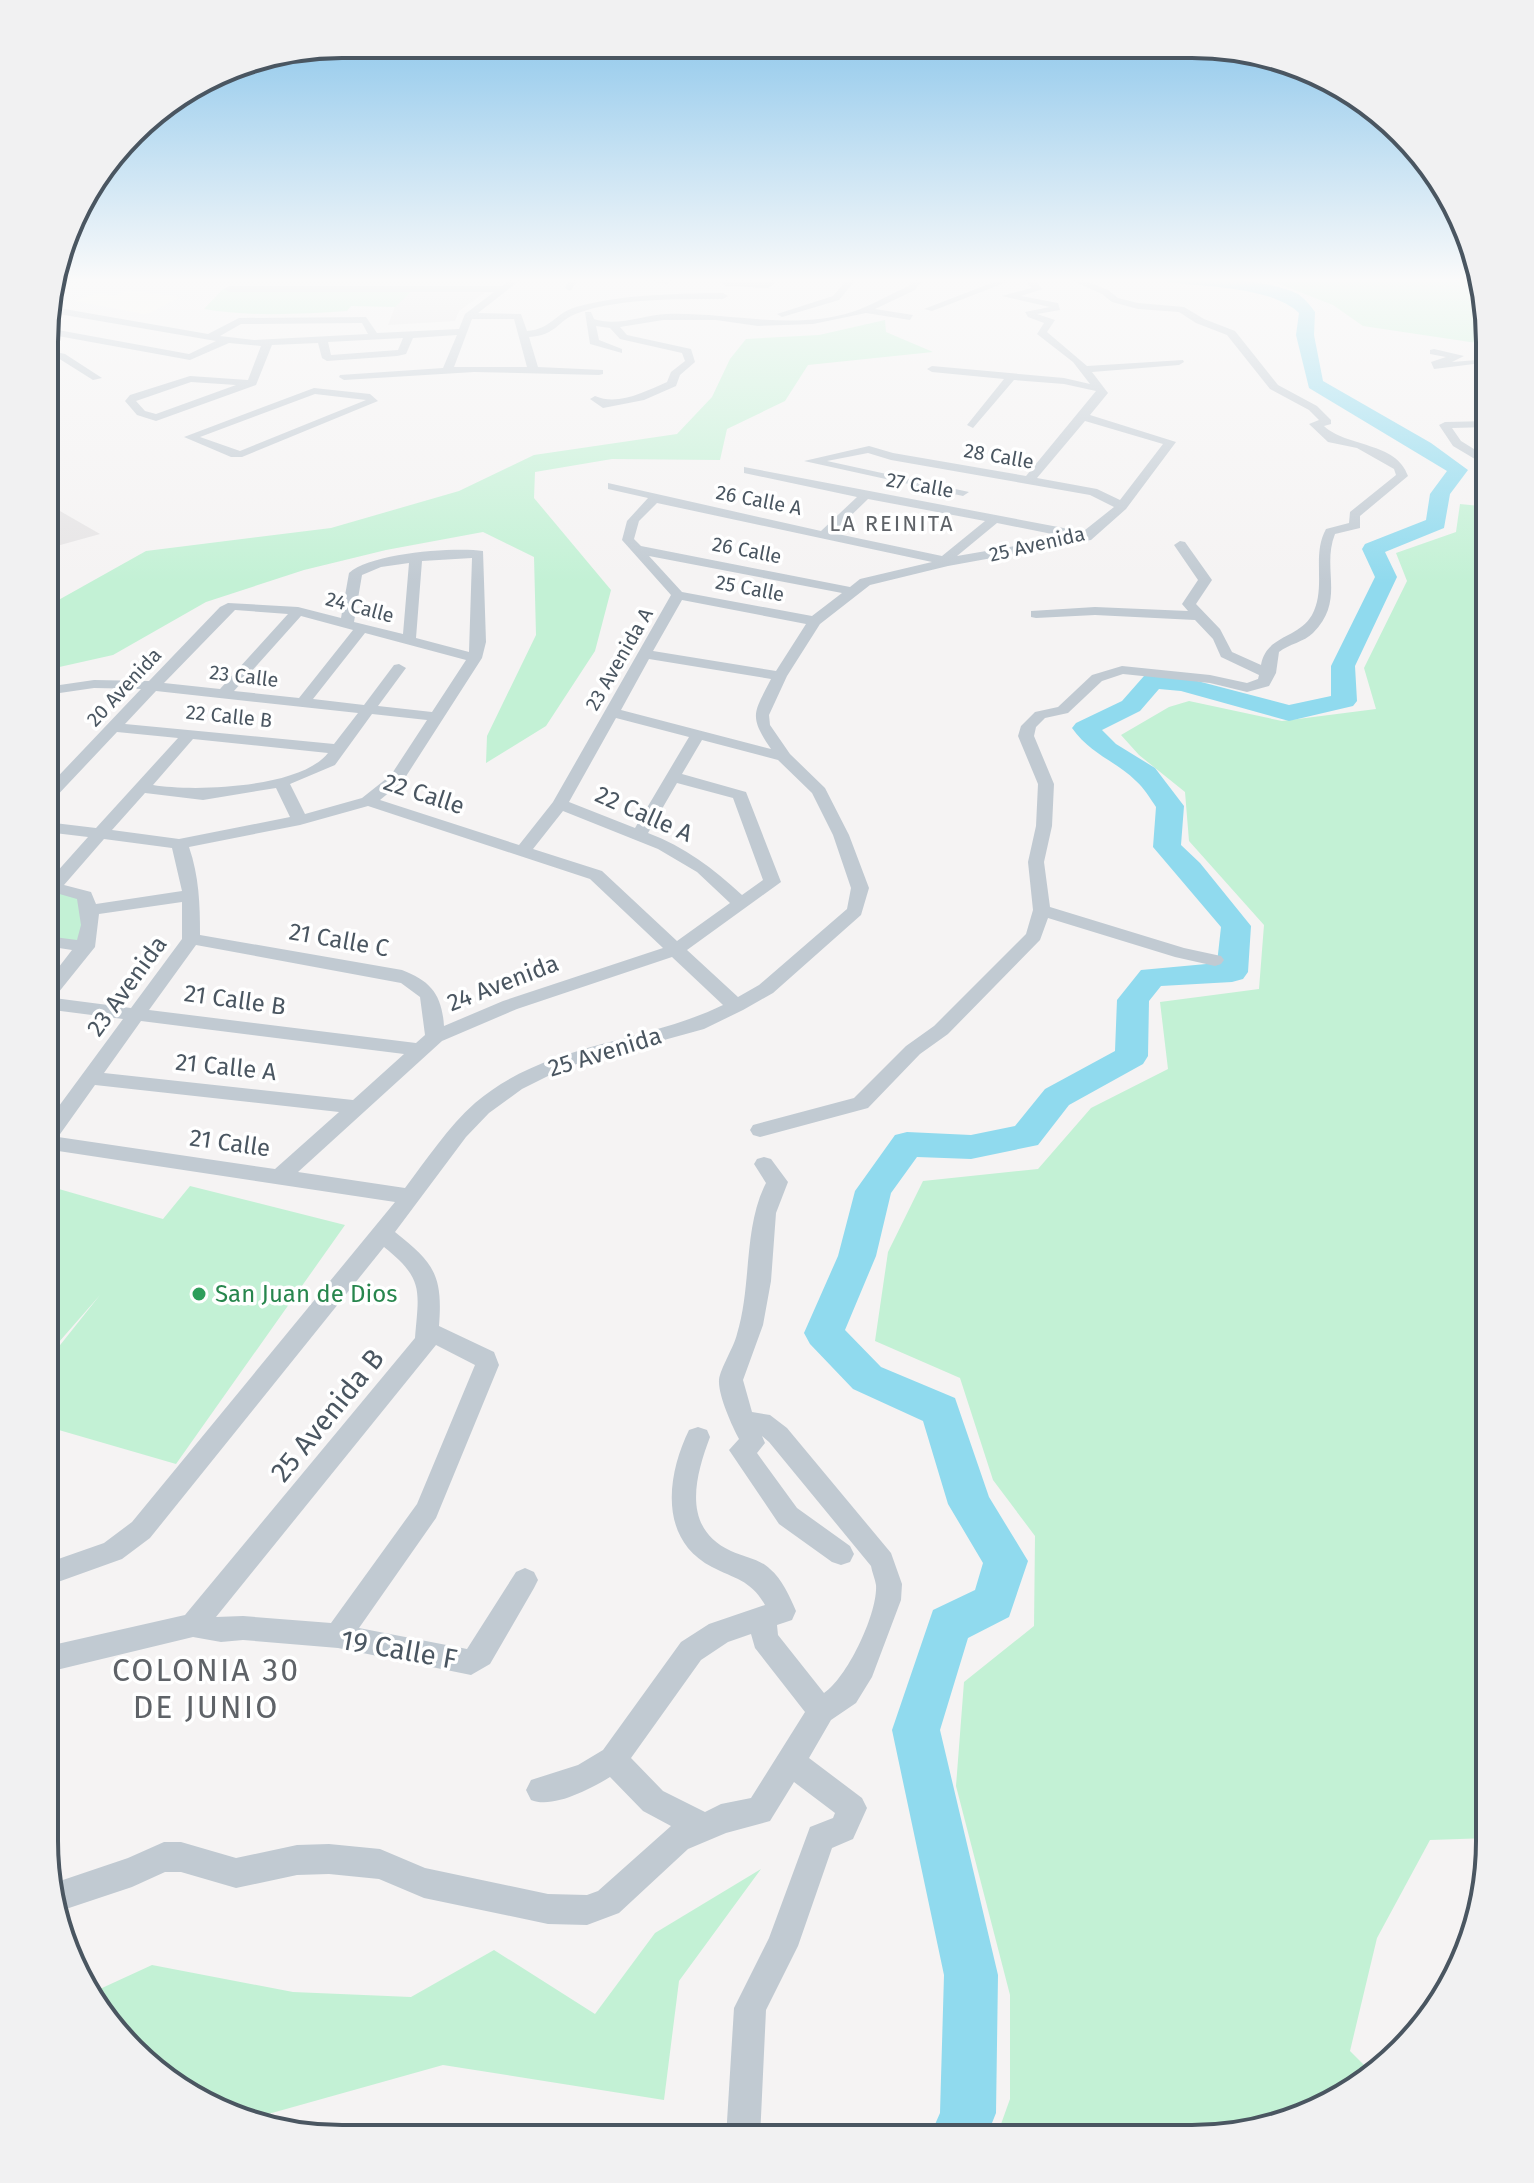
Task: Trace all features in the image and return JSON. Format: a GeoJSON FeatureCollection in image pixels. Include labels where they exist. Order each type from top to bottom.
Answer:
{"type":"FeatureCollection","features":[{"type":"Feature","properties":{"kind":"street"},"geometry":{"type":"LineString","coordinates":[[252,383],[187,380],[130,401],[136,408],[156,418],[252,383],[254,379]]}},
{"type":"Feature","properties":{"kind":"street"},"geometry":{"type":"LineString","coordinates":[[595,399],[603,405],[640,398],[672,384],[674,379]]}},
{"type":"Feature","properties":{"kind":"street"},"geometry":{"type":"LineString","coordinates":[[973,425],[1010,379]]}},
{"type":"Feature","properties":{"kind":"street"},"geometry":{"type":"LineString","coordinates":[[1025,379],[1100,389]]}},
{"type":"Feature","properties":{"kind":"street"},"geometry":{"type":"LineString","coordinates":[[1029,480],[1101,397],[1100,389],[1091,379]]}},
{"type":"Feature","properties":{"kind":"street"},"geometry":{"type":"LineString","coordinates":[[760,1130],[861,1103],[913,1050],[941,1030],[1034,936],[1042,910],[1036,862],[1044,826],[1046,784],[1026,736],[1029,726],[1040,715],[1063,710],[1097,678],[1122,670],[1210,679],[1247,688],[1264,683],[1273,649],[1306,634],[1325,601],[1327,583],[1323,545],[1330,532],[1356,525],[1354,515],[1402,476],[1399,467],[1360,445],[1344,445],[1332,440],[1315,424],[1327,422],[1313,408],[1274,387],[1268,379]]}},
{"type":"Feature","properties":{"kind":"street"},"geometry":{"type":"LineString","coordinates":[[234,410],[247,415],[314,391],[370,397],[372,403],[242,454],[235,455],[190,436],[247,415]]}},
{"type":"Feature","properties":{"kind":"street"},"geometry":{"type":"LineString","coordinates":[[207,401],[220,406]]}},
{"type":"Feature","properties":{"kind":"street","name":"25 Avenida"},"geometry":{"type":"LineString","coordinates":[[858,587],[947,561],[1086,537],[1122,506],[1170,442],[1083,417]]}},
{"type":"Feature","properties":{"kind":"street"},"geometry":{"type":"LineString","coordinates":[[1476,424],[1445,425],[1449,435],[1476,456]]}},
{"type":"Feature","properties":{"kind":"street","name":"28 Calle"},"geometry":{"type":"LineString","coordinates":[[944,509],[963,492],[810,461],[869,449],[1093,492],[1122,506]]}},
{"type":"Feature","properties":{"kind":"street"},"geometry":{"type":"LineString","coordinates":[[1466,451],[1476,451]]}},
{"type":"Feature","properties":{"kind":"street","name":"27 Calle"},"geometry":{"type":"LineString","coordinates":[[748,470],[1086,537]]}},
{"type":"Feature","properties":{"kind":"street","name":"26 Calle A"},"geometry":{"type":"LineString","coordinates":[[612,486],[947,561]]}},
{"type":"Feature","properties":{"kind":"street"},"geometry":{"type":"LineString","coordinates":[[825,534],[866,495]]}},
{"type":"Feature","properties":{"kind":"street"},"geometry":{"type":"LineString","coordinates":[[635,549],[628,540],[627,532],[632,522],[656,497]]}},
{"type":"Feature","properties":{"kind":"street"},"geometry":{"type":"LineString","coordinates":[[947,561],[995,519]]}},
{"type":"Feature","properties":{"kind":"street"},"geometry":{"type":"LineString","coordinates":[[1180,545],[1205,580],[1189,604],[1222,636],[1226,654],[1269,673]]}},
{"type":"Feature","properties":{"kind":"street","name":"25 Avenida"},"geometry":{"type":"LineString","coordinates":[[58,1571],[113,1551],[141,1530],[474,1116],[515,1084],[559,1062],[697,1025],[736,1006],[766,989],[855,911],[861,896],[841,835],[819,791],[784,757],[762,725],[761,715],[780,676],[815,621],[858,587],[898,548]]}},
{"type":"Feature","properties":{"kind":"street","name":"26 Calle"},"geometry":{"type":"LineString","coordinates":[[635,549],[858,587]]}},
{"type":"Feature","properties":{"kind":"street","name":"23 Avenida A"},"geometry":{"type":"LineString","coordinates":[[523,851],[560,804],[678,595],[635,549]]}},
{"type":"Feature","properties":{"kind":"street"},"geometry":{"type":"LineString","coordinates":[[302,703],[354,626],[358,570],[416,559],[478,554],[479,642],[475,658],[397,778],[368,801]]}},
{"type":"Feature","properties":{"kind":"street"},"geometry":{"type":"LineString","coordinates":[[409,641],[416,559]]}},
{"type":"Feature","properties":{"kind":"street","name":"25 Calle"},"geometry":{"type":"LineString","coordinates":[[678,595],[815,621]]}},
{"type":"Feature","properties":{"kind":"street","name":"24 Calle"},"geometry":{"type":"LineString","coordinates":[[233,606],[298,611],[475,658]]}},
{"type":"Feature","properties":{"kind":"street","name":"20 Avenida"},"geometry":{"type":"LineString","coordinates":[[58,785],[225,610],[233,606]]}},
{"type":"Feature","properties":{"kind":"street"},"geometry":{"type":"LineString","coordinates":[[223,694],[298,611]]}},
{"type":"Feature","properties":{"kind":"street"},"geometry":{"type":"LineString","coordinates":[[1036,614],[1095,611],[1198,616]]}},
{"type":"Feature","properties":{"kind":"street"},"geometry":{"type":"LineString","coordinates":[[645,654],[780,676]]}},
{"type":"Feature","properties":{"kind":"street"},"geometry":{"type":"LineString","coordinates":[[141,788],[204,795],[315,772],[338,749],[399,668]]}},
{"type":"Feature","properties":{"kind":"street","name":"23 Calle"},"geometry":{"type":"LineString","coordinates":[[58,689],[94,684],[153,685],[437,717]]}},
{"type":"Feature","properties":{"kind":"street"},"geometry":{"type":"LineString","coordinates":[[611,712],[784,757]]}},
{"type":"Feature","properties":{"kind":"street","name":"22 Calle B"},"geometry":{"type":"LineString","coordinates":[[114,727],[338,749]]}},
{"type":"Feature","properties":{"kind":"street"},"geometry":{"type":"LineString","coordinates":[[58,881],[190,734]]}},
{"type":"Feature","properties":{"kind":"street"},"geometry":{"type":"LineString","coordinates":[[639,834],[698,734]]}},
{"type":"Feature","properties":{"kind":"street","name":"24 Avenida"},"geometry":{"type":"LineString","coordinates":[[280,1176],[435,1037],[510,1005],[677,949],[772,882],[740,795],[674,777]]}},
{"type":"Feature","properties":{"kind":"street"},"geometry":{"type":"LineString","coordinates":[[280,781],[300,820]]}},
{"type":"Feature","properties":{"kind":"street","name":"22 Calle"},"geometry":{"type":"LineString","coordinates":[[58,829],[179,844],[300,820],[368,801],[596,875],[736,1006]]}},
{"type":"Feature","properties":{"kind":"street","name":"22 Calle A"},"geometry":{"type":"LineString","coordinates":[[560,804],[639,834],[703,868],[741,904]]}},
{"type":"Feature","properties":{"kind":"street","name":"23 Avenida"},"geometry":{"type":"LineString","coordinates":[[58,1123],[191,939],[191,895],[187,866],[179,844]]}},
{"type":"Feature","properties":{"kind":"street"},"geometry":{"type":"LineString","coordinates":[[58,892],[85,896],[92,910],[86,947],[58,983]]}},
{"type":"Feature","properties":{"kind":"street"},"geometry":{"type":"LineString","coordinates":[[92,910],[191,895]]}},
{"type":"Feature","properties":{"kind":"street"},"geometry":{"type":"LineString","coordinates":[[1042,910],[1181,953],[1215,960]]}},
{"type":"Feature","properties":{"kind":"street","name":"21 Calle C"},"geometry":{"type":"LineString","coordinates":[[191,939],[395,974],[416,981],[434,1002],[435,1037]]}},
{"type":"Feature","properties":{"kind":"street"},"geometry":{"type":"LineString","coordinates":[[58,943],[86,947]]}},
{"type":"Feature","properties":{"kind":"street","name":"21 Calle B"},"geometry":{"type":"LineString","coordinates":[[58,1002],[418,1050]]}},
{"type":"Feature","properties":{"kind":"street","name":"21 Calle A"},"geometry":{"type":"LineString","coordinates":[[90,1078],[357,1107]]}},
{"type":"Feature","properties":{"kind":"street","name":"21 Calle"},"geometry":{"type":"LineString","coordinates":[[58,1143],[408,1196]]}},
{"type":"Feature","properties":{"kind":"street"},"geometry":{"type":"LineString","coordinates":[[764,1164],[777,1182],[767,1202],[761,1268],[745,1354],[731,1380],[742,1421],[753,1443],[741,1450],[788,1516],[841,1554]]}},
{"type":"Feature","properties":{"kind":"street"},"geometry":{"type":"LineString","coordinates":[[338,1636],[427,1510],[487,1365],[486,1359],[429,1331],[430,1296],[418,1262],[382,1234]]}},
{"type":"Feature","properties":{"kind":"street","name":"25 Avenida B"},"geometry":{"type":"LineString","coordinates":[[193,1625],[426,1341],[429,1331]]}},
{"type":"Feature","properties":{"kind":"street"},"geometry":{"type":"LineString","coordinates":[[63,1895],[132,1872],[164,1857],[181,1857],[236,1873],[297,1860],[329,1859],[380,1864],[424,1883],[548,1909],[587,1910],[608,1902],[679,1837],[721,1819],[760,1811],[821,1711],[846,1694],[862,1668],[888,1600],[889,1584],[882,1561],[778,1435],[761,1422],[742,1421]]}},
{"type":"Feature","properties":{"kind":"street"},"geometry":{"type":"LineString","coordinates":[[541,1790],[584,1777],[613,1760],[691,1651],[719,1633],[783,1611],[762,1577],[740,1563],[716,1556],[688,1524],[681,1499],[683,1475],[698,1437]]}},
{"type":"Feature","properties":{"kind":"street","name":"19 Calle F"},"geometry":{"type":"LineString","coordinates":[[58,1657],[193,1625],[221,1630],[243,1628],[338,1636],[471,1662],[480,1655],[525,1580]]}},
{"type":"Feature","properties":{"kind":"street"},"geometry":{"type":"LineString","coordinates":[[763,1616],[765,1639],[821,1711]]}},
{"type":"Feature","properties":{"kind":"street"},"geometry":{"type":"LineString","coordinates":[[613,1760],[653,1801],[706,1828]]}},
{"type":"Feature","properties":{"kind":"street"},"geometry":{"type":"LineString","coordinates":[[744,2125],[750,2008],[782,1946],[821,1837],[843,1829],[852,1808],[791,1762]]}},
{"type":"Feature","properties":{"kind":"shaded area"},"geometry":{"type":"Polygon","coordinates":[[[58,510],[100,534],[58,546],[58,510]]]}},
{"type":"Feature","properties":{"kind":"green space"},"geometry":{"type":"Polygon","coordinates":[[[721,379],[799,379],[785,401],[727,429],[720,460],[612,459],[535,472],[534,498],[611,590],[595,651],[546,726],[486,763],[487,736],[536,635],[534,557],[483,532],[386,550],[304,570],[206,602],[113,655],[58,667],[58,600],[146,551],[331,528],[459,491],[534,455],[677,434],[712,397],[721,379]]]}},
{"type":"Feature","properties":{"kind":"green space"},"geometry":{"type":"Polygon","coordinates":[[[1460,504],[1476,506],[1475,1838],[1430,1840],[1377,1938],[1350,2051],[1365,2066],[1334,2087],[1284,2110],[1229,2123],[1001,2125],[1010,2099],[1010,1995],[956,1786],[964,1682],[1034,1626],[1035,1536],[993,1480],[960,1378],[875,1341],[888,1252],[923,1181],[1038,1169],[1091,1108],[1168,1069],[1160,1002],[1259,989],[1264,925],[1189,841],[1185,792],[1139,755],[1121,735],[1169,707],[1189,701],[1282,721],[1376,709],[1364,668],[1407,581],[1396,553],[1456,532],[1460,504]]]}},
{"type":"Feature","properties":{"kind":"green space"},"geometry":{"type":"Polygon","coordinates":[[[58,889],[85,896],[86,947],[58,943],[58,889]]]}},
{"type":"Feature","properties":{"kind":"green space","name":"San Juan de Dios"},"geometry":{"type":"Polygon","coordinates":[[[190,1186],[345,1225],[176,1464],[58,1430],[58,1348],[100,1295],[58,1343],[58,1189],[163,1219],[190,1186]]]}},
{"type":"Feature","properties":{"kind":"green space"},"geometry":{"type":"Polygon","coordinates":[[[761,1869],[679,1981],[664,2100],[443,2065],[266,2115],[216,2096],[169,2066],[128,2028],[100,1989],[152,1965],[293,1992],[411,1997],[494,1950],[595,2014],[655,1933],[761,1869]]]}},
{"type":"Feature","properties":{"kind":"waterway"},"geometry":{"type":"LineString","coordinates":[[963,2125],[968,2113],[971,1975],[916,1730],[949,1625],[993,1603],[1006,1561],[970,1504],[940,1410],[867,1378],[824,1333],[857,1256],[873,1191],[907,1144],[971,1147],[1026,1136],[1057,1097],[1131,1056],[1133,1000],[1152,977],[1232,972],[1236,926],[1190,869],[1167,847],[1170,806],[1145,774],[1107,750],[1085,728],[1131,706],[1153,681],[1182,684],[1289,713],[1344,701],[1343,666],[1386,577],[1373,549],[1436,523],[1440,494],[1458,470],[1315,384],[1314,379]]}},
{"type":"Feature","properties":{"kind":"place","name":"San Juan de Dios"},"geometry":{"type":"Point","coordinates":[199,1294]}},
{"type":"Feature","properties":{"kind":"district","name":"LA REINITA"},"geometry":{"type":"Point","coordinates":[892,523]}},
{"type":"Feature","properties":{"kind":"district","name":"COLONIA 30 DE JUNIO"},"geometry":{"type":"Point","coordinates":[206,1688]}}]}
